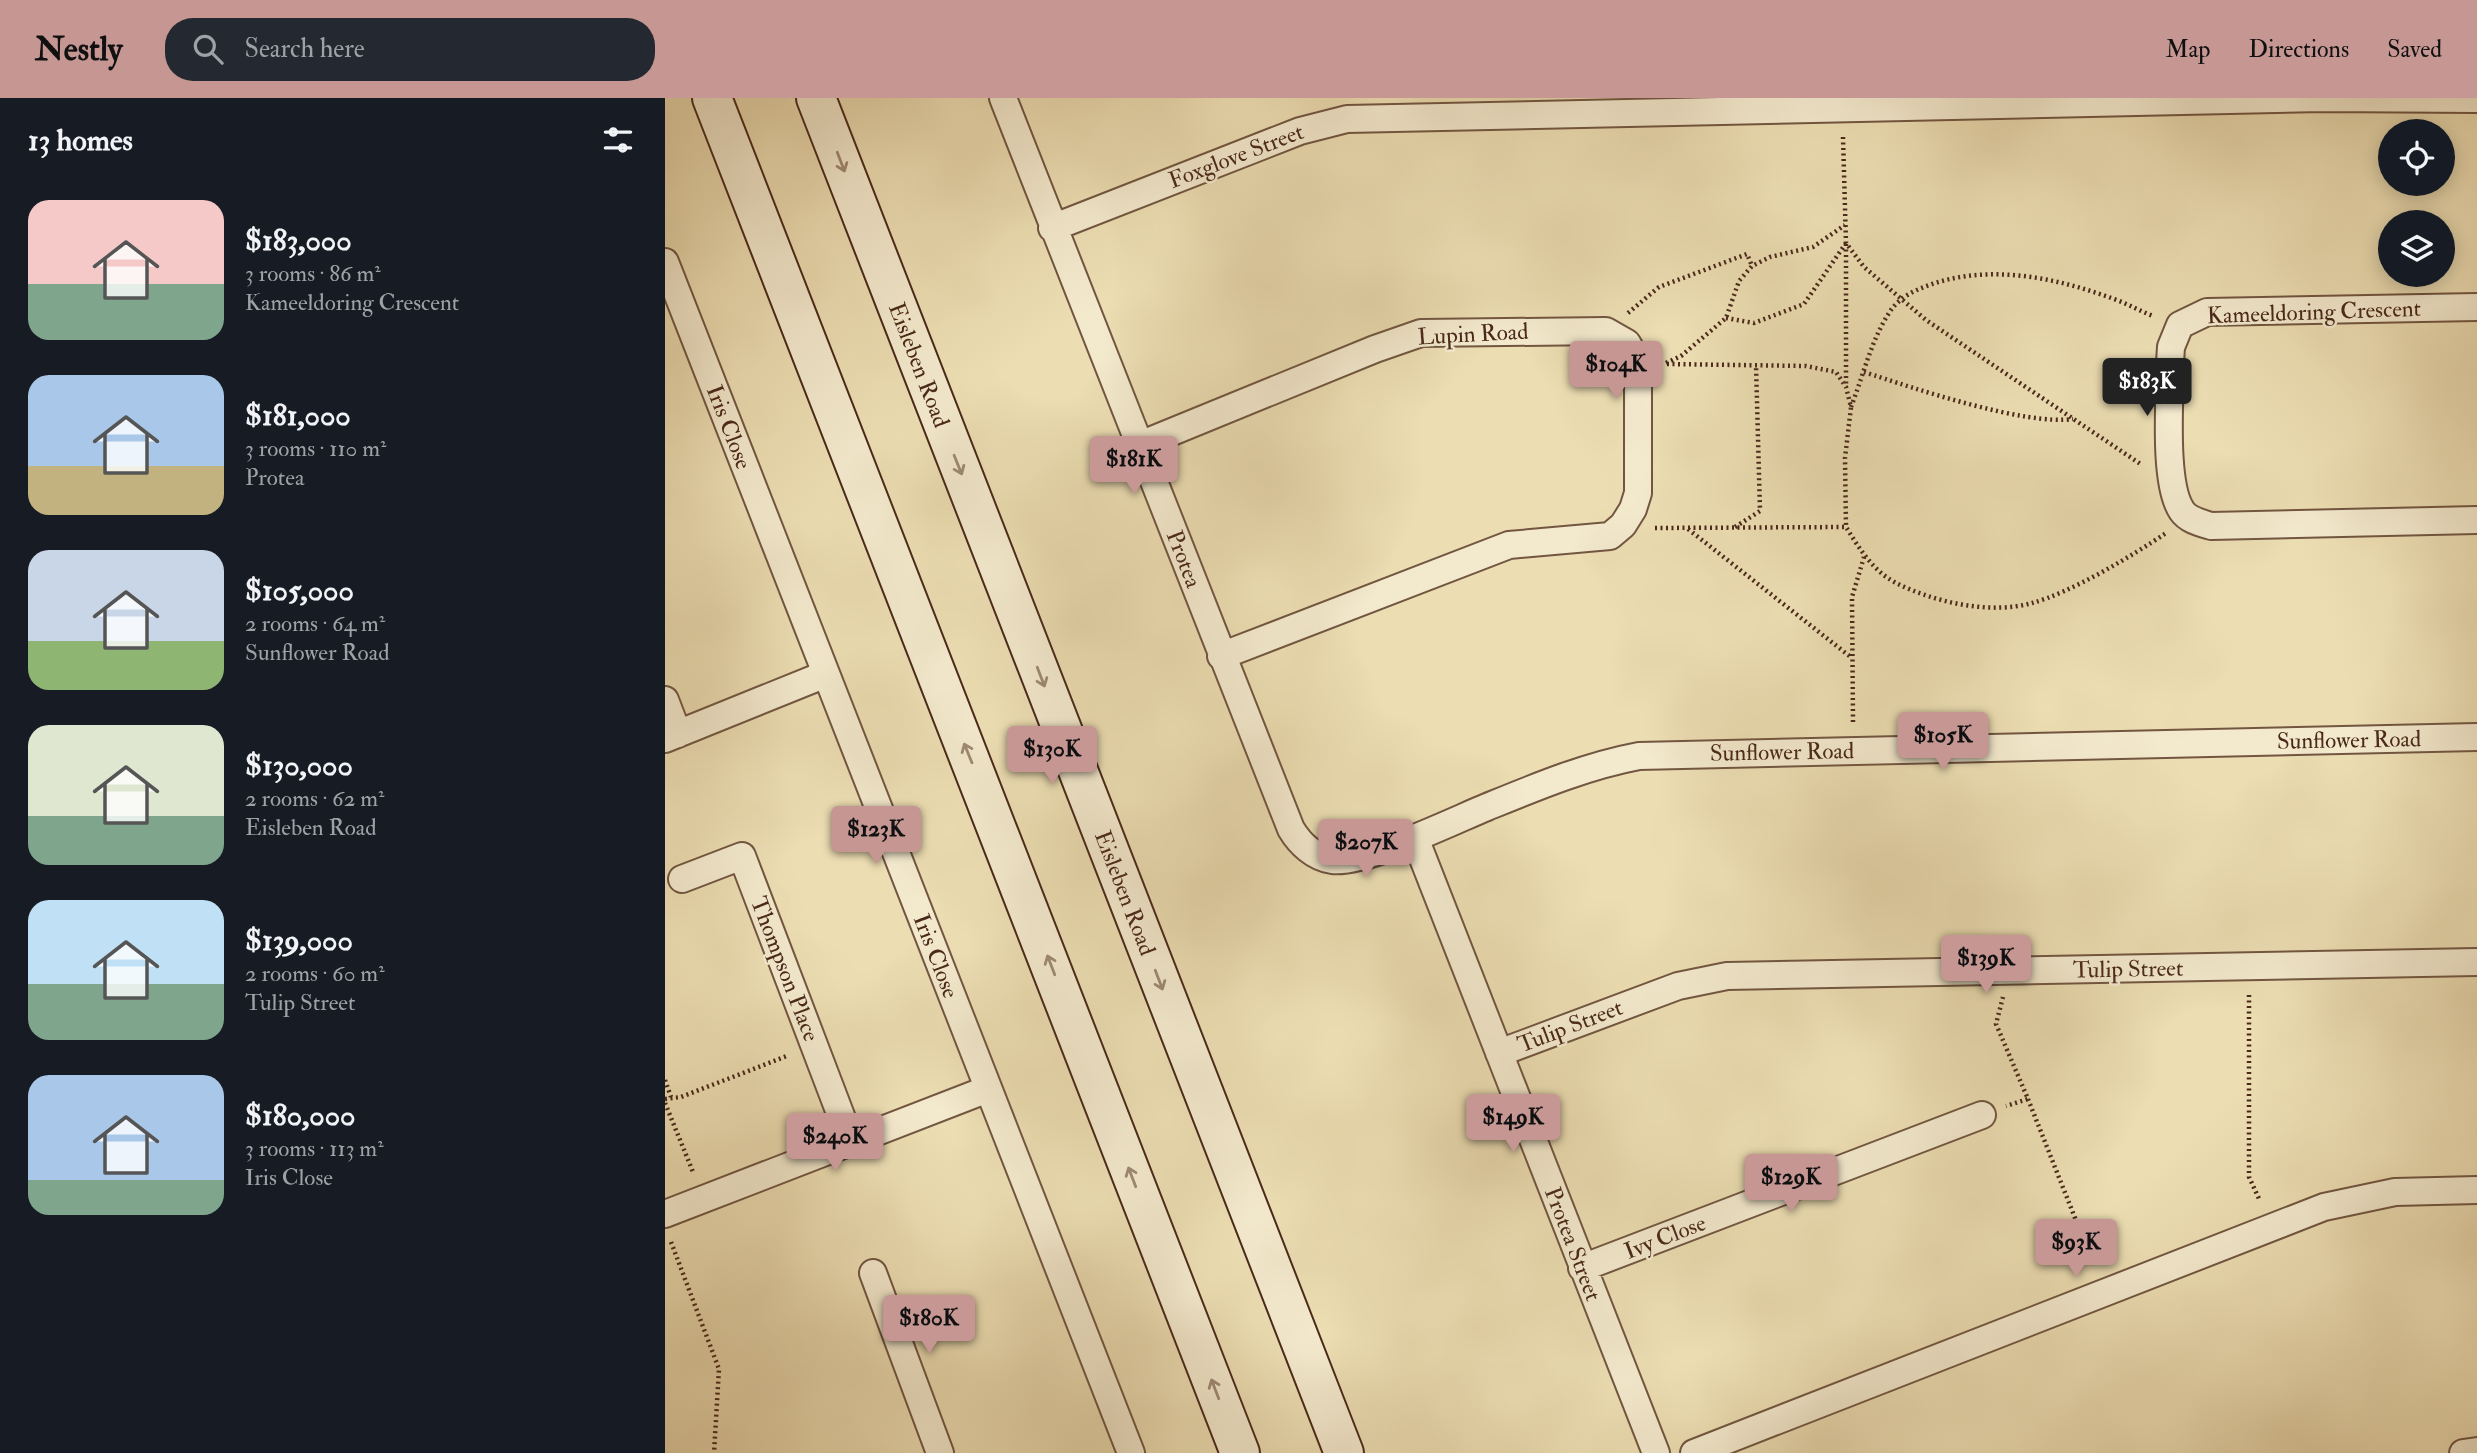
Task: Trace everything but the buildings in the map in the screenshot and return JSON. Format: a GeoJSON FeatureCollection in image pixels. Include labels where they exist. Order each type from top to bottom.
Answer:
{"type":"FeatureCollection","features":[{"type":"Feature","properties":{"kind":"main road"},"geometry":{"type":"LineString","coordinates":[[712,98],[1240,1453]]}},
{"type":"Feature","properties":{"kind":"main road","name":"Eisleben Road"},"geometry":{"type":"LineString","coordinates":[[816,98],[1344,1453]]}},
{"type":"Feature","properties":{"kind":"street","name":"Protea"},"geometry":{"type":"LineString","coordinates":[[1003,98],[1291,829],[1299,842],[1316,855]]}},
{"type":"Feature","properties":{"kind":"street","name":"Foxglove Street"},"geometry":{"type":"LineString","coordinates":[[1052,228],[1287,136],[1335,121],[2323,98],[2477,100]]}},
{"type":"Feature","properties":{"kind":"street","name":"Iris Close"},"geometry":{"type":"LineString","coordinates":[[665,262],[1131,1453]]}},
{"type":"Feature","properties":{"kind":"street","name":"Kameeldoring Crescent"},"geometry":{"type":"LineString","coordinates":[[2183,513],[2172,483],[2170,355],[2174,335],[2180,325],[2207,312],[2477,307]]}},
{"type":"Feature","properties":{"kind":"street","name":"Lupin Road"},"geometry":{"type":"LineString","coordinates":[[1140,445],[1420,333],[1606,331]]}},
{"type":"Feature","properties":{"kind":"street"},"geometry":{"type":"LineString","coordinates":[[1221,656],[1509,545],[1610,536],[1623,525],[1633,509],[1638,493],[1638,362],[1627,343],[1606,331]]}},
{"type":"Feature","properties":{"kind":"street"},"geometry":{"type":"LineString","coordinates":[[2183,513],[2211,526],[2477,520]]}},
{"type":"Feature","properties":{"kind":"street"},"geometry":{"type":"LineString","coordinates":[[665,700],[671,736],[826,674]]}},
{"type":"Feature","properties":{"kind":"street","name":"Sunflower Road"},"geometry":{"type":"LineString","coordinates":[[1316,855],[1333,860],[1349,859],[1415,838],[1485,808],[1610,762],[1664,755],[2477,737]]}},
{"type":"Feature","properties":{"kind":"street","name":"Protea Street"},"geometry":{"type":"LineString","coordinates":[[1415,838],[1656,1453]]}},
{"type":"Feature","properties":{"kind":"street","name":"Thompson Place"},"geometry":{"type":"LineString","coordinates":[[682,879],[742,856],[851,1142]]}},
{"type":"Feature","properties":{"kind":"street","name":"Tulip Street"},"geometry":{"type":"LineString","coordinates":[[1499,1053],[1701,979],[2477,962]]}},
{"type":"Feature","properties":{"kind":"street"},"geometry":{"type":"LineString","coordinates":[[666,1223],[851,1142],[988,1089]]}},
{"type":"Feature","properties":{"kind":"street","name":"Ivy Close"},"geometry":{"type":"LineString","coordinates":[[1582,1268],[1982,1115]]}},
{"type":"Feature","properties":{"kind":"street"},"geometry":{"type":"LineString","coordinates":[[1694,1453],[2272,1227],[2368,1195],[2477,1190]]}},
{"type":"Feature","properties":{"kind":"street"},"geometry":{"type":"LineString","coordinates":[[873,1273],[940,1453]]}},
{"type":"Feature","properties":{"kind":"street"},"geometry":{"type":"LineString","coordinates":[[2463,1453],[2477,1451]]}},
{"type":"Feature","properties":{"kind":"path"},"geometry":{"type":"LineString","coordinates":[[1843,108],[1846,387],[1851,407]]}},
{"type":"Feature","properties":{"kind":"path"},"geometry":{"type":"LineString","coordinates":[[1845,225],[1813,247],[1770,257],[1752,266],[1739,281],[1726,318],[1681,356],[1665,363],[1806,366],[1836,372],[1846,387]]}},
{"type":"Feature","properties":{"kind":"path"},"geometry":{"type":"LineString","coordinates":[[1846,243],[1864,267],[1926,320],[2172,483]]}},
{"type":"Feature","properties":{"kind":"path"},"geometry":{"type":"LineString","coordinates":[[1726,318],[1754,323],[1804,304],[1846,243]]}},
{"type":"Feature","properties":{"kind":"path"},"geometry":{"type":"LineString","coordinates":[[1606,331],[1659,287],[1747,254],[1752,266]]}},
{"type":"Feature","properties":{"kind":"path"},"geometry":{"type":"LineString","coordinates":[[2180,325],[2078,287],[2014,274],[1943,281],[1909,292],[1889,312],[1851,407],[1845,458],[1846,527],[1864,557],[1894,582],[1974,606],[2008,607],[2032,603],[2077,583],[2154,541],[2172,529],[2183,513]]}},
{"type":"Feature","properties":{"kind":"path"},"geometry":{"type":"LineString","coordinates":[[1734,528],[1759,511],[1756,365]]}},
{"type":"Feature","properties":{"kind":"path"},"geometry":{"type":"LineString","coordinates":[[1864,372],[1915,389],[2017,414],[2056,422],[2074,419]]}},
{"type":"Feature","properties":{"kind":"path"},"geometry":{"type":"LineString","coordinates":[[1633,509],[1655,528],[1846,527]]}},
{"type":"Feature","properties":{"kind":"path"},"geometry":{"type":"LineString","coordinates":[[1687,528],[1852,658]]}},
{"type":"Feature","properties":{"kind":"path"},"geometry":{"type":"LineString","coordinates":[[1854,751],[1852,597],[1864,557]]}},
{"type":"Feature","properties":{"kind":"path"},"geometry":{"type":"LineString","coordinates":[[2250,966],[2249,1177],[2272,1227]]}},
{"type":"Feature","properties":{"kind":"path"},"geometry":{"type":"LineString","coordinates":[[2010,971],[1996,1024],[2080,1235],[2106,1293]]}},
{"type":"Feature","properties":{"kind":"path"},"geometry":{"type":"LineString","coordinates":[[697,1184],[665,1101],[793,1054]]}},
{"type":"Feature","properties":{"kind":"path"},"geometry":{"type":"LineString","coordinates":[[665,1080],[671,1097]]}},
{"type":"Feature","properties":{"kind":"path"},"geometry":{"type":"LineString","coordinates":[[1982,1115],[2028,1099]]}},
{"type":"Feature","properties":{"kind":"path"},"geometry":{"type":"LineString","coordinates":[[666,1223],[719,1368],[714,1453]]}}]}
